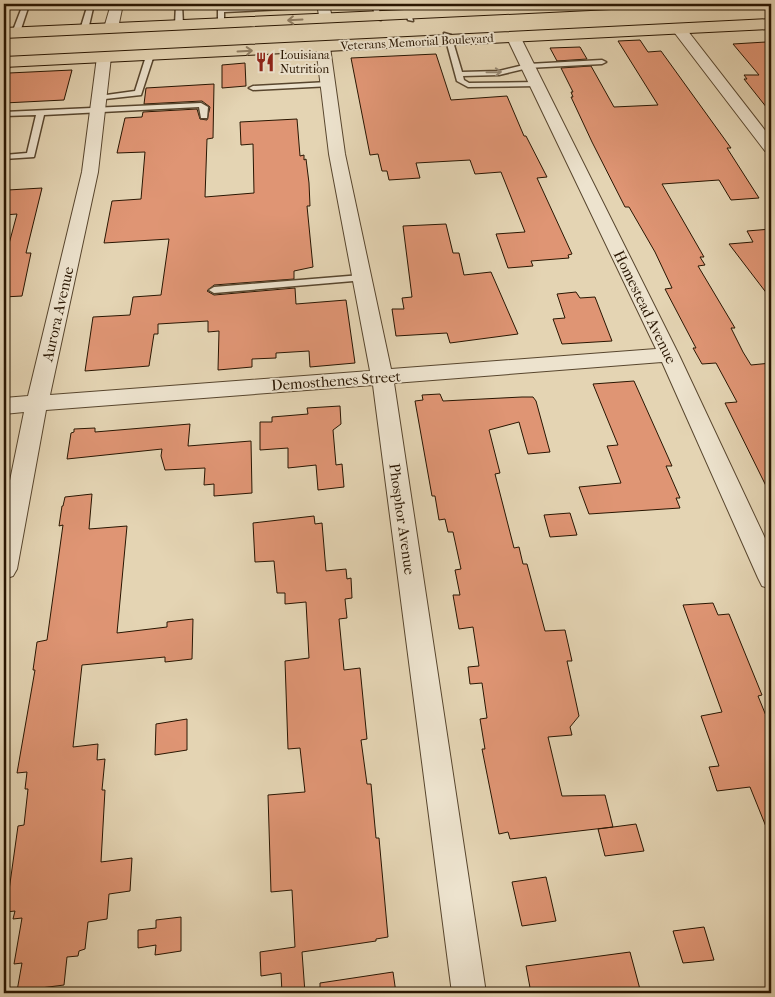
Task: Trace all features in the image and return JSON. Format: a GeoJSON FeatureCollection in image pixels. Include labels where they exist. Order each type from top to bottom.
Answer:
{"type":"FeatureCollection","features":[{"type":"Feature","properties":{"kind":"main road","name":"Veterans Memorial Boulevard"},"geometry":{"type":"LineString","coordinates":[[10,33],[221,23],[323,9],[362,17],[378,13],[504,7],[632,4]]}},
{"type":"Feature","properties":{"kind":"main road"},"geometry":{"type":"LineString","coordinates":[[448,38],[510,29],[512,26],[504,7]]}},
{"type":"Feature","properties":{"kind":"main road"},"geometry":{"type":"LineString","coordinates":[[563,7],[535,17],[534,22],[556,30],[610,27],[638,31]]}},
{"type":"Feature","properties":{"kind":"main road"},"geometry":{"type":"LineString","coordinates":[[409,13],[476,19],[484,27],[472,34]]}},
{"type":"Feature","properties":{"kind":"main road"},"geometry":{"type":"LineString","coordinates":[[721,27],[732,21],[771,19]]}},
{"type":"Feature","properties":{"kind":"main road"},"geometry":{"type":"LineString","coordinates":[[104,57],[107,40],[112,36],[175,31],[204,24]]}},
{"type":"Feature","properties":{"kind":"main road","name":"Veterans Memorial Boulevard"},"geometry":{"type":"LineString","coordinates":[[5,65],[27,61],[365,45],[448,38],[514,38],[771,24]]}},
{"type":"Feature","properties":{"kind":"main road"},"geometry":{"type":"LineString","coordinates":[[27,61],[71,52],[81,45],[80,41],[75,38],[38,32]]}},
{"type":"Feature","properties":{"kind":"main road"},"geometry":{"type":"LineString","coordinates":[[156,32],[140,34],[133,38],[134,44],[156,48],[200,47],[221,52]]}},
{"type":"Feature","properties":{"kind":"street"},"geometry":{"type":"LineString","coordinates":[[111,28],[117,4]]}},
{"type":"Feature","properties":{"kind":"street"},"geometry":{"type":"LineString","coordinates":[[679,29],[771,148]]}},
{"type":"Feature","properties":{"kind":"street","name":"Homestead Avenue"},"geometry":{"type":"LineString","coordinates":[[514,38],[669,355],[771,578]]}},
{"type":"Feature","properties":{"kind":"street","name":"Phosphor Avenue"},"geometry":{"type":"LineString","coordinates":[[323,47],[337,154],[382,377],[470,993]]}},
{"type":"Feature","properties":{"kind":"street","name":"Aurora Avenue"},"geometry":{"type":"LineString","coordinates":[[4,569],[37,403],[90,172],[104,57]]}},
{"type":"Feature","properties":{"kind":"street","name":"Demosthenes Street"},"geometry":{"type":"LineString","coordinates":[[4,406],[669,355]]}},
{"type":"Feature","properties":{"kind":"lane"},"geometry":{"type":"LineString","coordinates":[[84,30],[91,4]]}},
{"type":"Feature","properties":{"kind":"lane"},"geometry":{"type":"LineString","coordinates":[[179,4],[179,25]]}},
{"type":"Feature","properties":{"kind":"lane"},"geometry":{"type":"LineString","coordinates":[[4,6],[26,5],[10,33]]}},
{"type":"Feature","properties":{"kind":"lane"},"geometry":{"type":"LineString","coordinates":[[448,38],[461,81],[468,85],[536,84]]}},
{"type":"Feature","properties":{"kind":"lane"},"geometry":{"type":"LineString","coordinates":[[4,114],[81,110],[138,93],[150,55]]}},
{"type":"Feature","properties":{"kind":"lane"},"geometry":{"type":"LineString","coordinates":[[459,74],[506,72],[528,66],[602,62]]}},
{"type":"Feature","properties":{"kind":"lane"},"geometry":{"type":"LineString","coordinates":[[253,88],[328,84]]}},
{"type":"Feature","properties":{"kind":"lane"},"geometry":{"type":"LineString","coordinates":[[98,105],[201,105],[204,107],[204,116]]}},
{"type":"Feature","properties":{"kind":"lane"},"geometry":{"type":"LineString","coordinates":[[4,157],[31,155],[41,112]]}},
{"type":"Feature","properties":{"kind":"lane"},"geometry":{"type":"LineString","coordinates":[[214,290],[361,278]]}},
{"type":"Feature","properties":{"kind":"building"},"geometry":{"type":"Polygon","coordinates":[[[640,40],[648,52],[661,51],[731,148],[727,148],[759,198],[731,200],[719,180],[662,184],[704,257],[700,257],[705,265],[698,266],[735,328],[731,328],[743,352],[751,365],[771,363],[771,496],[725,403],[737,402],[716,363],[702,364],[693,348],[696,348],[665,289],[672,288],[655,252],[629,207],[625,207],[592,142],[571,97],[573,97],[571,92],[573,92],[561,68],[591,66],[614,107],[658,105],[618,41],[640,40]]]}},
{"type":"Feature","properties":{"kind":"building"},"geometry":{"type":"Polygon","coordinates":[[[766,42],[771,48],[771,113],[744,79],[747,79],[744,75],[759,75],[733,44],[766,42]]]}},
{"type":"Feature","properties":{"kind":"building"},"geometry":{"type":"Polygon","coordinates":[[[580,47],[587,59],[557,61],[550,48],[580,47]]]}},
{"type":"Feature","properties":{"kind":"building"},"geometry":{"type":"Polygon","coordinates":[[[436,54],[451,100],[507,96],[524,136],[526,136],[547,177],[537,178],[572,254],[568,255],[569,258],[531,261],[533,266],[508,268],[496,234],[525,232],[501,172],[475,174],[470,160],[416,163],[420,178],[389,180],[387,171],[382,171],[378,154],[370,155],[351,58],[436,54]]]}},
{"type":"Feature","properties":{"kind":"building"},"geometry":{"type":"Polygon","coordinates":[[[245,63],[246,86],[222,88],[222,65],[245,63]]]}},
{"type":"Feature","properties":{"kind":"building"},"geometry":{"type":"Polygon","coordinates":[[[72,70],[64,100],[4,103],[4,88],[9,73],[72,70]]]}},
{"type":"Feature","properties":{"kind":"building"},"geometry":{"type":"Polygon","coordinates":[[[214,84],[213,138],[207,139],[205,197],[254,193],[253,144],[241,145],[240,122],[297,119],[300,156],[304,155],[304,160],[306,159],[309,183],[310,206],[307,206],[313,267],[294,271],[294,279],[214,285],[207,291],[214,295],[295,288],[296,304],[346,300],[355,363],[310,367],[309,351],[276,353],[276,358],[252,359],[252,367],[218,370],[219,331],[208,332],[208,321],[158,324],[158,334],[154,334],[149,366],[85,371],[93,317],[130,315],[133,297],[161,295],[169,239],[104,243],[112,201],[141,199],[145,152],[117,153],[125,118],[142,117],[143,112],[197,109],[200,119],[207,120],[210,107],[202,101],[144,104],[146,88],[214,84]]]}},
{"type":"Feature","properties":{"kind":"building"},"geometry":{"type":"Polygon","coordinates":[[[42,188],[26,253],[31,253],[22,296],[4,297],[4,255],[6,255],[17,214],[4,215],[8,190],[42,188]]]}},
{"type":"Feature","properties":{"kind":"building"},"geometry":{"type":"Polygon","coordinates":[[[446,224],[453,253],[459,253],[464,275],[491,272],[518,334],[450,343],[447,333],[396,336],[392,309],[404,309],[402,298],[412,297],[403,226],[446,224]]]}},
{"type":"Feature","properties":{"kind":"building"},"geometry":{"type":"Polygon","coordinates":[[[771,229],[771,299],[729,244],[753,242],[747,231],[771,229]]]}},
{"type":"Feature","properties":{"kind":"building"},"geometry":{"type":"Polygon","coordinates":[[[576,292],[580,298],[595,297],[612,341],[562,344],[553,319],[565,318],[557,294],[576,292]]]}},
{"type":"Feature","properties":{"kind":"building"},"geometry":{"type":"Polygon","coordinates":[[[634,381],[672,466],[666,466],[680,498],[676,498],[680,508],[589,514],[579,487],[621,483],[607,446],[618,445],[593,384],[634,381]]]}},
{"type":"Feature","properties":{"kind":"building"},"geometry":{"type":"Polygon","coordinates":[[[440,394],[443,401],[533,397],[536,401],[550,452],[528,454],[519,422],[489,430],[500,473],[495,474],[514,548],[519,547],[523,564],[527,564],[545,631],[565,630],[572,661],[567,661],[579,716],[570,727],[572,735],[548,737],[562,796],[605,795],[613,827],[510,839],[508,832],[499,834],[482,749],[485,749],[480,719],[487,718],[482,683],[470,684],[468,667],[479,666],[473,627],[459,629],[453,595],[460,595],[455,570],[461,569],[453,532],[448,532],[445,519],[439,520],[435,496],[432,496],[415,401],[423,400],[422,395],[440,394]]]}},
{"type":"Feature","properties":{"kind":"building"},"geometry":{"type":"Polygon","coordinates":[[[340,406],[341,424],[333,430],[336,465],[342,464],[344,487],[318,490],[316,465],[288,468],[288,448],[260,450],[260,422],[272,422],[272,417],[308,414],[307,408],[340,406]]]}},
{"type":"Feature","properties":{"kind":"building"},"geometry":{"type":"Polygon","coordinates":[[[190,424],[188,446],[251,441],[252,493],[214,496],[214,484],[204,485],[205,468],[165,470],[161,456],[162,449],[67,459],[71,433],[74,432],[74,429],[95,428],[95,432],[190,424]]]}},
{"type":"Feature","properties":{"kind":"building"},"geometry":{"type":"Polygon","coordinates":[[[92,494],[89,529],[127,526],[117,633],[167,627],[167,622],[193,619],[192,659],[165,662],[165,657],[82,665],[73,747],[98,744],[97,760],[105,759],[102,790],[105,790],[101,862],[132,858],[130,891],[109,894],[107,919],[88,922],[85,949],[79,951],[78,956],[67,957],[64,985],[17,991],[22,963],[14,964],[22,918],[13,919],[15,911],[6,912],[18,826],[24,825],[28,789],[25,789],[27,772],[17,773],[35,670],[33,670],[37,642],[47,640],[63,525],[59,526],[62,506],[65,497],[92,494]]]}},
{"type":"Feature","properties":{"kind":"building"},"geometry":{"type":"Polygon","coordinates":[[[570,513],[577,535],[550,537],[544,515],[570,513]]]}},
{"type":"Feature","properties":{"kind":"building"},"geometry":{"type":"Polygon","coordinates":[[[314,516],[315,524],[322,523],[326,571],[346,569],[347,579],[351,578],[352,598],[345,599],[347,618],[339,619],[344,670],[360,668],[367,739],[361,740],[367,784],[371,784],[376,838],[379,838],[388,937],[376,939],[376,941],[302,952],[305,993],[282,993],[281,973],[261,976],[260,952],[295,947],[292,890],[271,892],[268,795],[305,792],[300,748],[288,749],[285,661],[309,658],[306,602],[285,604],[285,593],[277,593],[274,561],[255,562],[253,523],[314,516]]]}},
{"type":"Feature","properties":{"kind":"building"},"geometry":{"type":"Polygon","coordinates":[[[713,603],[718,615],[729,614],[762,695],[758,696],[771,728],[771,839],[750,787],[717,791],[709,767],[719,766],[701,716],[722,712],[683,605],[713,603]]]}},
{"type":"Feature","properties":{"kind":"building"},"geometry":{"type":"Polygon","coordinates":[[[187,719],[187,750],[155,755],[156,724],[187,719]]]}},
{"type":"Feature","properties":{"kind":"building"},"geometry":{"type":"Polygon","coordinates":[[[636,824],[644,851],[605,856],[598,829],[636,824]]]}},
{"type":"Feature","properties":{"kind":"building"},"geometry":{"type":"Polygon","coordinates":[[[546,877],[556,921],[522,926],[512,882],[546,877]]]}},
{"type":"Feature","properties":{"kind":"building"},"geometry":{"type":"Polygon","coordinates":[[[181,917],[181,951],[155,955],[156,945],[138,948],[138,930],[156,928],[156,920],[181,917]]]}},
{"type":"Feature","properties":{"kind":"building"},"geometry":{"type":"Polygon","coordinates":[[[704,927],[714,960],[683,963],[673,931],[704,927]]]}},
{"type":"Feature","properties":{"kind":"building"},"geometry":{"type":"Polygon","coordinates":[[[630,952],[641,993],[531,993],[526,966],[630,952]]]}},
{"type":"Feature","properties":{"kind":"building"},"geometry":{"type":"Polygon","coordinates":[[[393,972],[396,993],[320,993],[320,983],[393,972]]]}},
{"type":"Feature","properties":{"kind":"place","name":"Louisiana Nutrition"},"geometry":{"type":"Point","coordinates":[265,62]}}]}
